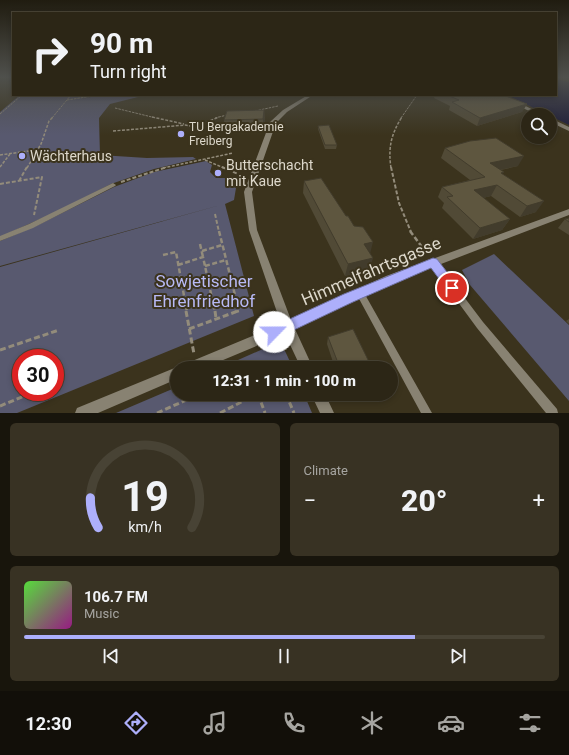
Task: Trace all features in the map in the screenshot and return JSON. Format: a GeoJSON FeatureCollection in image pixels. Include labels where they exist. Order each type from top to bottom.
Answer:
{"type":"FeatureCollection","features":[{"type":"Feature","properties":{"kind":"street"},"geometry":{"type":"LineString","coordinates":[[303,361],[288,327],[253,230],[248,192],[273,122],[285,111],[309,96]]}},
{"type":"Feature","properties":{"kind":"street"},"geometry":{"type":"LineString","coordinates":[[502,96],[526,108]]}},
{"type":"Feature","properties":{"kind":"street"},"geometry":{"type":"LineString","coordinates":[[557,123],[569,129]]}},
{"type":"Feature","properties":{"kind":"street","name":"Himmelfahrtsgasse"},"geometry":{"type":"LineString","coordinates":[[204,361],[288,327],[360,293],[433,262],[569,212]]}},
{"type":"Feature","properties":{"kind":"street"},"geometry":{"type":"LineString","coordinates":[[82,413],[170,376]]}},
{"type":"Feature","properties":{"kind":"street"},"geometry":{"type":"LineString","coordinates":[[321,401],[327,413]]}},
{"type":"Feature","properties":{"kind":"lane"},"geometry":{"type":"LineString","coordinates":[[0,239],[31,226],[113,185]]}},
{"type":"Feature","properties":{"kind":"lane"},"geometry":{"type":"LineString","coordinates":[[433,262],[480,325],[553,413]]}},
{"type":"Feature","properties":{"kind":"lane"},"geometry":{"type":"LineString","coordinates":[[360,293],[427,413]]}},
{"type":"Feature","properties":{"kind":"path"},"geometry":{"type":"LineString","coordinates":[[0,114],[21,96]]}},
{"type":"Feature","properties":{"kind":"path"},"geometry":{"type":"LineString","coordinates":[[19,181],[45,135],[49,121],[70,96]]}},
{"type":"Feature","properties":{"kind":"path"},"geometry":{"type":"LineString","coordinates":[[66,100],[91,96]]}},
{"type":"Feature","properties":{"kind":"path"},"geometry":{"type":"LineString","coordinates":[[416,96],[391,138],[390,165],[395,187],[408,225],[415,239],[433,262]]}},
{"type":"Feature","properties":{"kind":"path"},"geometry":{"type":"LineString","coordinates":[[115,108],[200,128]]}},
{"type":"Feature","properties":{"kind":"path"},"geometry":{"type":"LineString","coordinates":[[254,111],[270,108]]}},
{"type":"Feature","properties":{"kind":"path"},"geometry":{"type":"LineString","coordinates":[[202,124],[216,116],[231,115]]}},
{"type":"Feature","properties":{"kind":"path"},"geometry":{"type":"LineString","coordinates":[[113,131],[185,125]]}},
{"type":"Feature","properties":{"kind":"path"},"geometry":{"type":"LineString","coordinates":[[0,155],[37,150]]}},
{"type":"Feature","properties":{"kind":"path"},"geometry":{"type":"LineString","coordinates":[[113,185],[154,170],[233,153]]}},
{"type":"Feature","properties":{"kind":"path"},"geometry":{"type":"LineString","coordinates":[[0,168],[10,154]]}},
{"type":"Feature","properties":{"kind":"path"},"geometry":{"type":"LineString","coordinates":[[204,159],[238,174]]}},
{"type":"Feature","properties":{"kind":"path"},"geometry":{"type":"LineString","coordinates":[[0,184],[42,177],[31,226]]}},
{"type":"Feature","properties":{"kind":"path"},"geometry":{"type":"LineString","coordinates":[[189,329],[239,311],[215,214]]}},
{"type":"Feature","properties":{"kind":"path"},"geometry":{"type":"LineString","coordinates":[[200,244],[216,319]]}},
{"type":"Feature","properties":{"kind":"path"},"geometry":{"type":"LineString","coordinates":[[202,251],[222,245]]}},
{"type":"Feature","properties":{"kind":"path"},"geometry":{"type":"LineString","coordinates":[[163,255],[176,252],[189,329],[192,361]]}},
{"type":"Feature","properties":{"kind":"path"},"geometry":{"type":"LineString","coordinates":[[178,265],[203,257]]}},
{"type":"Feature","properties":{"kind":"path"},"geometry":{"type":"LineString","coordinates":[[205,266],[226,260]]}},
{"type":"Feature","properties":{"kind":"path"},"geometry":{"type":"LineString","coordinates":[[0,350],[59,330]]}},
{"type":"Feature","properties":{"kind":"path"},"geometry":{"type":"LineString","coordinates":[[0,406],[12,401]]}},
{"type":"Feature","properties":{"kind":"path"},"geometry":{"type":"LineString","coordinates":[[157,413],[184,401]]}},
{"type":"Feature","properties":{"kind":"path"},"geometry":{"type":"LineString","coordinates":[[220,413],[244,401]]}},
{"type":"Feature","properties":{"kind":"path"},"geometry":{"type":"LineString","coordinates":[[261,401],[265,413]]}},
{"type":"Feature","properties":{"kind":"path"},"geometry":{"type":"LineString","coordinates":[[289,401],[294,413]]}},
{"type":"Feature","properties":{"kind":"green space"},"geometry":{"type":"Polygon","coordinates":[[[19,96],[93,96],[81,99],[95,96],[141,96],[110,104],[99,118],[100,155],[147,158],[193,157],[196,159],[154,169],[111,184],[58,211],[0,237],[0,112],[19,96]]]}},
{"type":"Feature","properties":{"kind":"green space","name":"Sowjetischer Ehrenfriedhof"},"geometry":{"type":"Polygon","coordinates":[[[206,161],[212,165],[210,172],[216,178],[234,178],[236,188],[234,200],[225,204],[254,316],[64,394],[64,349],[12,349],[12,401],[46,401],[17,413],[0,413],[0,267],[224,204],[0,266],[0,241],[38,225],[114,187],[154,172],[206,161]]]}},
{"type":"Feature","properties":{"kind":"green space"},"geometry":{"type":"Polygon","coordinates":[[[494,254],[569,325],[569,401],[470,285],[462,270],[494,254]]]}},
{"type":"Feature","properties":{"kind":"green space"},"geometry":{"type":"Polygon","coordinates":[[[272,345],[285,351],[290,361],[236,361],[272,345]]]}},
{"type":"Feature","properties":{"kind":"green space"},"geometry":{"type":"Polygon","coordinates":[[[170,390],[170,401],[307,401],[312,413],[116,413],[170,390]]]}},
{"type":"Feature","properties":{"kind":"shaded area"},"geometry":{"type":"Polygon","coordinates":[[[510,96],[569,96],[569,125],[557,119],[557,108],[534,108],[510,96]]]}},
{"type":"Feature","properties":{"kind":"building"},"geometry":{"type":"Polygon","coordinates":[[[450,96],[506,96],[527,104],[480,118],[452,102],[459,100],[450,96]]]}},
{"type":"Feature","properties":{"kind":"building"},"geometry":{"type":"Polygon","coordinates":[[[264,110],[263,119],[224,120],[227,111],[264,110]]]}},
{"type":"Feature","properties":{"kind":"building"},"geometry":{"type":"Polygon","coordinates":[[[329,125],[337,145],[325,145],[318,126],[329,125]]]}},
{"type":"Feature","properties":{"kind":"building"},"geometry":{"type":"Polygon","coordinates":[[[496,138],[524,156],[490,163],[504,172],[501,173],[544,201],[527,206],[497,185],[474,190],[510,219],[480,228],[447,197],[453,196],[442,187],[485,177],[445,148],[470,141],[496,138]]]}},
{"type":"Feature","properties":{"kind":"building"},"geometry":{"type":"Polygon","coordinates":[[[321,178],[354,226],[363,227],[373,242],[364,244],[373,258],[348,264],[304,181],[321,178]]]}},
{"type":"Feature","properties":{"kind":"building"},"geometry":{"type":"Polygon","coordinates":[[[353,329],[369,361],[337,361],[328,337],[353,329]]]}},
{"type":"Feature","properties":{"kind":"place","name":"TU Bergakademie Freiberg"},"geometry":{"type":"Point","coordinates":[181,134]}},
{"type":"Feature","properties":{"kind":"place","name":"Wächterhaus"},"geometry":{"type":"Point","coordinates":[22,156]}},
{"type":"Feature","properties":{"kind":"place","name":"Butterschacht mit Kaue"},"geometry":{"type":"Point","coordinates":[218,173]}},
{"type":"Feature","properties":{"kind":"route"},"geometry":{"type":"LineString","coordinates":[[274,332],[288,327],[348,298],[433,262],[452,288]]}}]}
